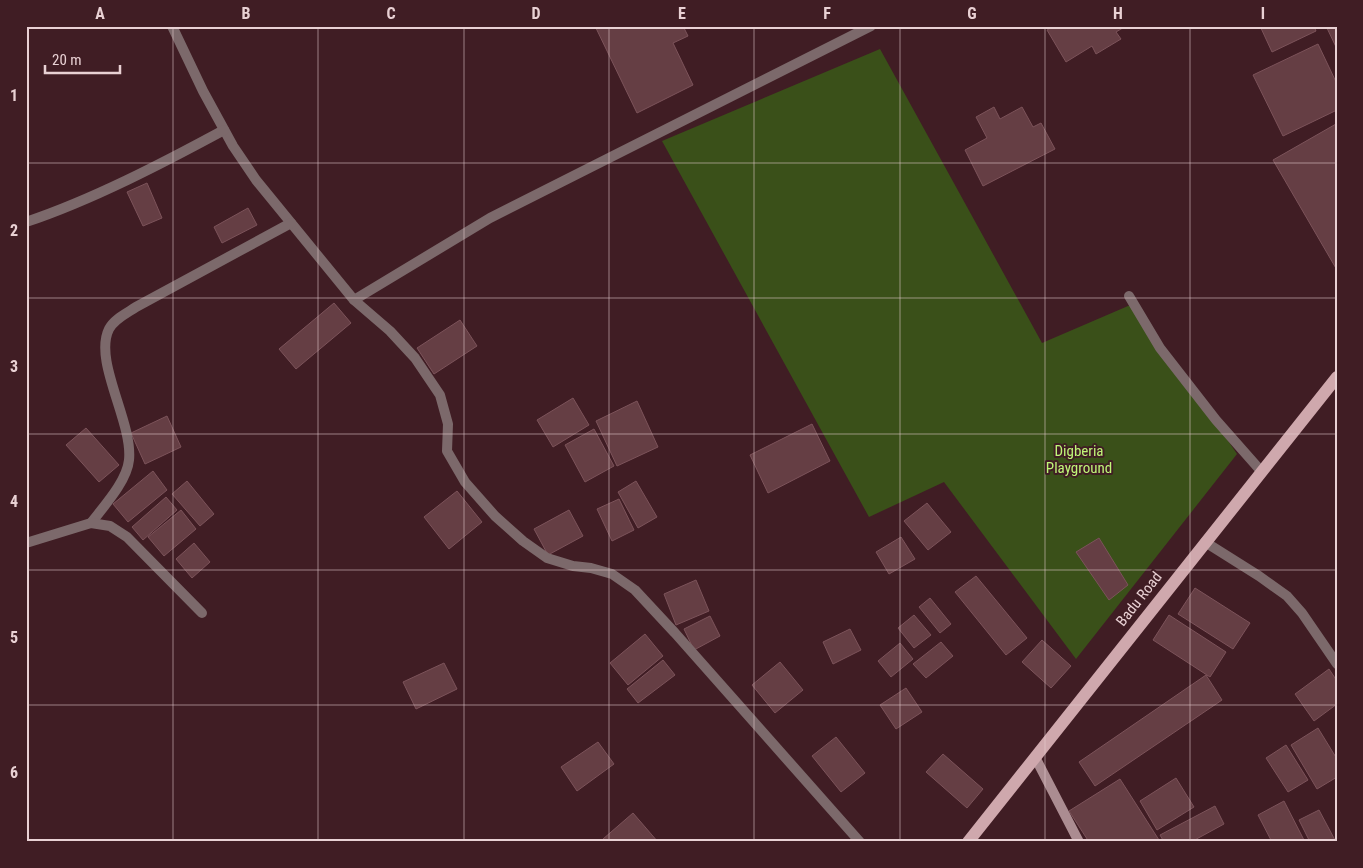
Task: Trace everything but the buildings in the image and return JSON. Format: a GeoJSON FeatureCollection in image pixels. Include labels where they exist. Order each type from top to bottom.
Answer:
{"type":"FeatureCollection","features":[{"type":"Feature","properties":{"kind":"main road","name":"Badu Road"},"geometry":{"type":"LineString","coordinates":[[968,842],[1337,376]]}},
{"type":"Feature","properties":{"kind":"street"},"geometry":{"type":"LineString","coordinates":[[172,26],[224,130],[256,180],[354,300],[390,332],[415,358],[440,396],[448,424],[448,451],[465,482],[495,516],[523,541],[547,558],[573,566],[592,568],[612,574],[635,590],[860,842]]}},
{"type":"Feature","properties":{"kind":"street"},"geometry":{"type":"LineString","coordinates":[[354,300],[490,218],[871,26]]}},
{"type":"Feature","properties":{"kind":"street"},"geometry":{"type":"LineString","coordinates":[[26,222],[45,216],[105,189],[179,154],[224,130]]}},
{"type":"Feature","properties":{"kind":"street"},"geometry":{"type":"LineString","coordinates":[[91,522],[121,483],[129,462],[129,441],[106,359],[105,343],[109,328],[136,307],[291,223]]}},
{"type":"Feature","properties":{"kind":"street"},"geometry":{"type":"LineString","coordinates":[[1129,296],[1160,348],[1216,420],[1261,471]]}},
{"type":"Feature","properties":{"kind":"street"},"geometry":{"type":"LineString","coordinates":[[26,543],[91,522],[110,526],[127,536],[202,613]]}},
{"type":"Feature","properties":{"kind":"street"},"geometry":{"type":"LineString","coordinates":[[1205,542],[1287,596],[1302,613],[1337,664]]}},
{"type":"Feature","properties":{"kind":"street"},"geometry":{"type":"LineString","coordinates":[[1035,757],[1079,842]]}},
{"type":"Feature","properties":{"kind":"green space","name":"Digberia Playground"},"geometry":{"type":"Polygon","coordinates":[[[880,49],[1042,343],[1135,303],[1237,454],[1076,659],[944,482],[869,517],[662,141],[880,49]]]}}]}
